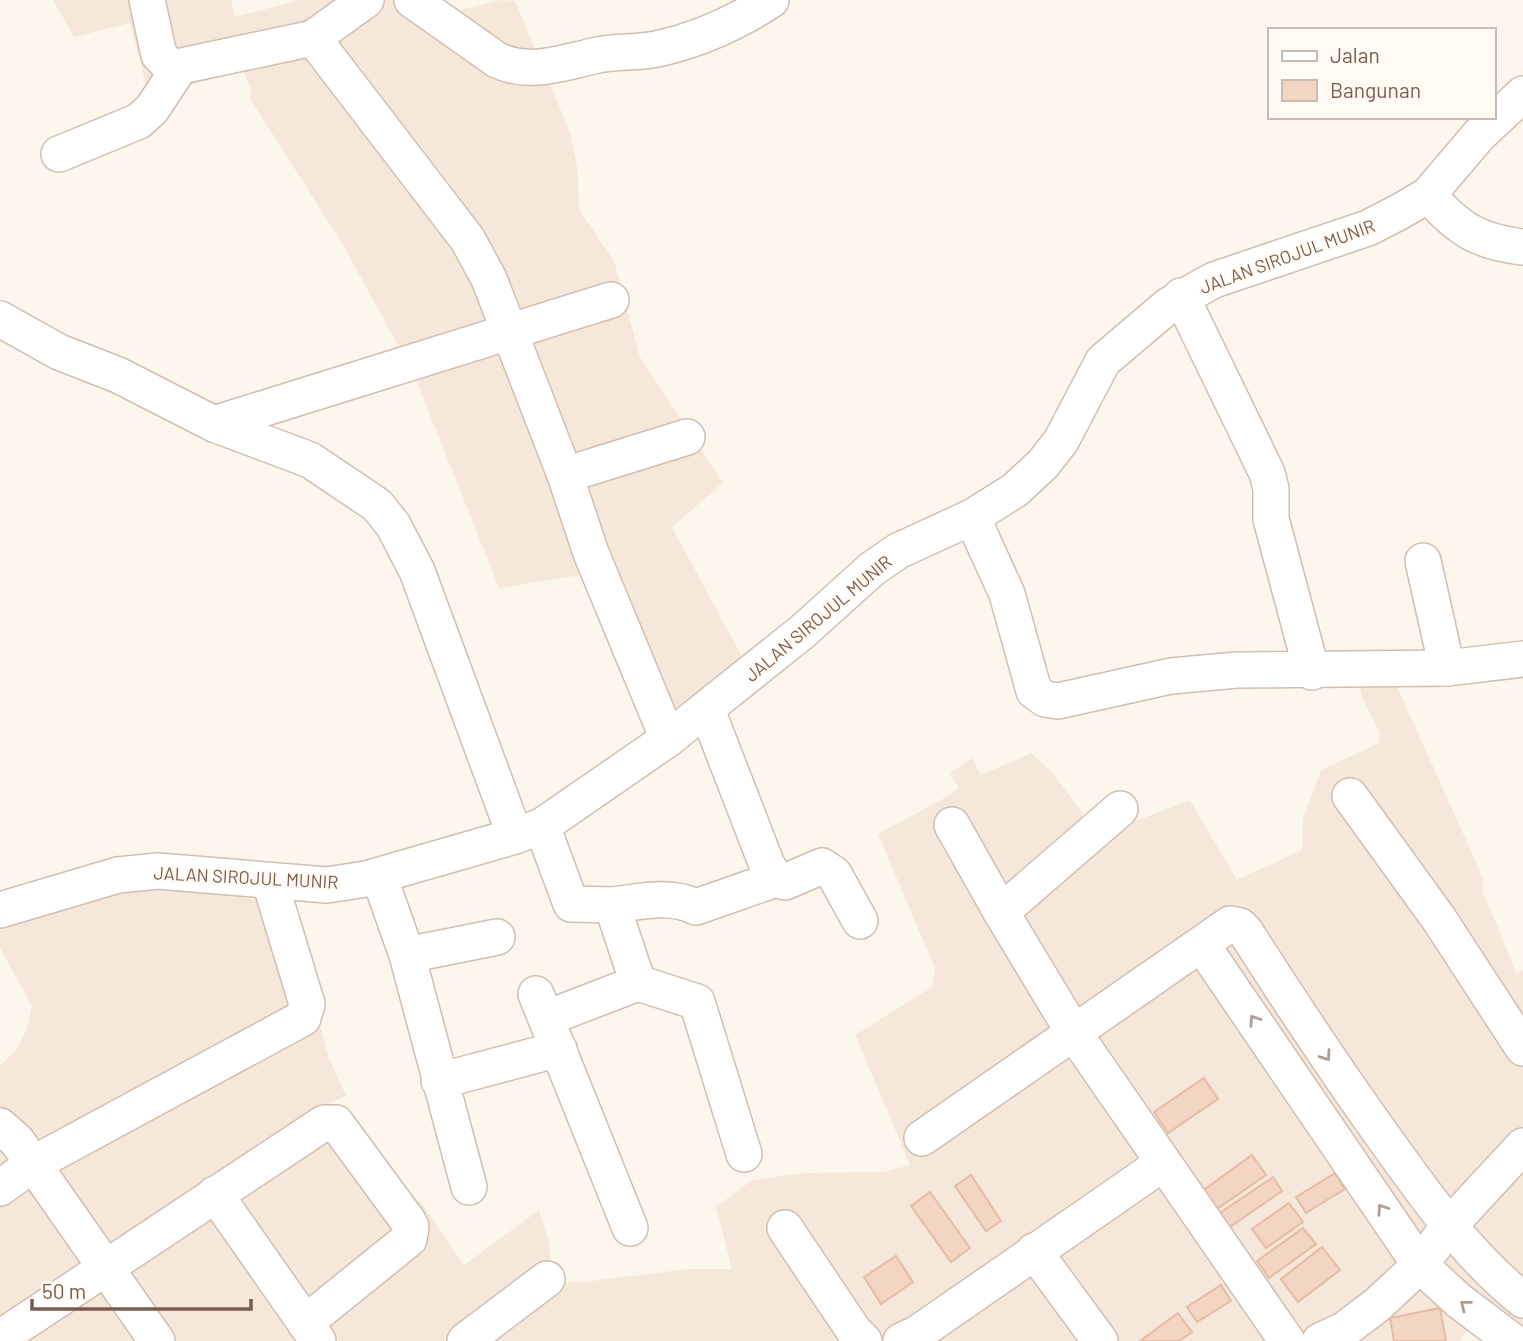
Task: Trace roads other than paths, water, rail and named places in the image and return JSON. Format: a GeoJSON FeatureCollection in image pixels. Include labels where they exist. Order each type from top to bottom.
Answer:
{"type":"FeatureCollection","features":[{"type":"Feature","properties":{"kind":"street"},"geometry":{"type":"LineString","coordinates":[[147,0],[159,55],[164,64],[179,68],[313,38],[366,0]]}},
{"type":"Feature","properties":{"kind":"street"},"geometry":{"type":"LineString","coordinates":[[412,0],[497,60],[510,66],[529,69],[601,54],[655,49],[695,38],[740,20],[771,0]]}},
{"type":"Feature","properties":{"kind":"street"},"geometry":{"type":"LineString","coordinates":[[313,38],[468,240],[489,279],[565,475],[591,553],[668,739]]}},
{"type":"Feature","properties":{"kind":"street"},"geometry":{"type":"LineString","coordinates":[[59,154],[139,121],[152,109],[179,68]]}},
{"type":"Feature","properties":{"kind":"street","name":"JALAN SIROJUL MUNIR"},"geometry":{"type":"LineString","coordinates":[[0,910],[118,875],[158,871],[327,885],[379,876],[529,831],[707,710],[872,569],[898,551],[972,517],[1015,490],[1043,464],[1061,441],[1103,361],[1181,296],[1214,280],[1368,229],[1428,195],[1479,135],[1523,94]]}},
{"type":"Feature","properties":{"kind":"street"},"geometry":{"type":"LineString","coordinates":[[1428,195],[1452,221],[1473,235],[1523,247]]}},
{"type":"Feature","properties":{"kind":"street"},"geometry":{"type":"LineString","coordinates":[[1181,296],[1267,473],[1271,519],[1312,672]]}},
{"type":"Feature","properties":{"kind":"street"},"geometry":{"type":"LineString","coordinates":[[214,424],[611,300]]}},
{"type":"Feature","properties":{"kind":"street"},"geometry":{"type":"LineString","coordinates":[[0,319],[58,352],[118,375],[214,424],[310,460],[377,505],[393,525],[417,571],[449,653],[529,831],[571,904],[612,905],[662,899],[687,903],[696,908],[776,878]]}},
{"type":"Feature","properties":{"kind":"street"},"geometry":{"type":"LineString","coordinates":[[565,475],[687,437]]}},
{"type":"Feature","properties":{"kind":"street"},"geometry":{"type":"LineString","coordinates":[[972,517],[1007,594],[1034,691],[1045,699],[1058,701],[1171,676],[1237,670],[1312,672],[1447,668],[1523,659]]}},
{"type":"Feature","properties":{"kind":"street"},"geometry":{"type":"LineString","coordinates":[[1423,561],[1447,668]]}},
{"type":"Feature","properties":{"kind":"street"},"geometry":{"type":"LineString","coordinates":[[707,710],[776,878],[785,882],[822,866],[834,874],[860,921]]}},
{"type":"Feature","properties":{"kind":"street"},"geometry":{"type":"LineString","coordinates":[[1349,796],[1439,919],[1523,1048]]}},
{"type":"Feature","properties":{"kind":"street"},"geometry":{"type":"LineString","coordinates":[[1001,912],[1119,809]]}},
{"type":"Feature","properties":{"kind":"street"},"geometry":{"type":"LineString","coordinates":[[953,825],[1001,912],[1074,1033],[1162,1164],[1287,1341]]}},
{"type":"Feature","properties":{"kind":"street"},"geometry":{"type":"LineString","coordinates":[[379,876],[407,955],[469,1187]]}},
{"type":"Feature","properties":{"kind":"street"},"geometry":{"type":"LineString","coordinates":[[0,1188],[33,1164],[303,1018],[307,1004],[270,882]]}},
{"type":"Feature","properties":{"kind":"street"},"geometry":{"type":"LineString","coordinates":[[612,905],[638,983]]}},
{"type":"Feature","properties":{"kind":"street"},"geometry":{"type":"LineString","coordinates":[[922,1138],[1230,924],[1240,926],[1313,1037],[1448,1227],[1489,1273],[1523,1300]]}},
{"type":"Feature","properties":{"kind":"street"},"geometry":{"type":"LineString","coordinates":[[407,955],[497,937]]}},
{"type":"Feature","properties":{"kind":"street"},"geometry":{"type":"LineString","coordinates":[[1202,945],[1420,1265],[1458,1300],[1512,1341]]}},
{"type":"Feature","properties":{"kind":"street"},"geometry":{"type":"LineString","coordinates":[[439,1081],[548,1020],[638,983],[697,1002],[744,1154]]}},
{"type":"Feature","properties":{"kind":"street"},"geometry":{"type":"LineString","coordinates":[[548,1020],[630,1228]]}},
{"type":"Feature","properties":{"kind":"street"},"geometry":{"type":"LineString","coordinates":[[0,1338],[215,1194],[324,1124],[336,1123],[408,1221],[411,1227],[409,1239],[312,1332],[215,1194]]}},
{"type":"Feature","properties":{"kind":"street"},"geometry":{"type":"LineString","coordinates":[[0,1126],[17,1141],[157,1341]]}},
{"type":"Feature","properties":{"kind":"street"},"geometry":{"type":"LineString","coordinates":[[1340,1337],[1420,1265],[1448,1227],[1523,1146]]}},
{"type":"Feature","properties":{"kind":"street"},"geometry":{"type":"LineString","coordinates":[[914,1338],[1034,1251],[1162,1164]]}},
{"type":"Feature","properties":{"kind":"street"},"geometry":{"type":"LineString","coordinates":[[785,1228],[853,1331],[864,1341]]}},
{"type":"Feature","properties":{"kind":"street"},"geometry":{"type":"LineString","coordinates":[[1034,1251],[1100,1341]]}},
{"type":"Feature","properties":{"kind":"street"},"geometry":{"type":"LineString","coordinates":[[464,1341],[547,1279]]}}]}
